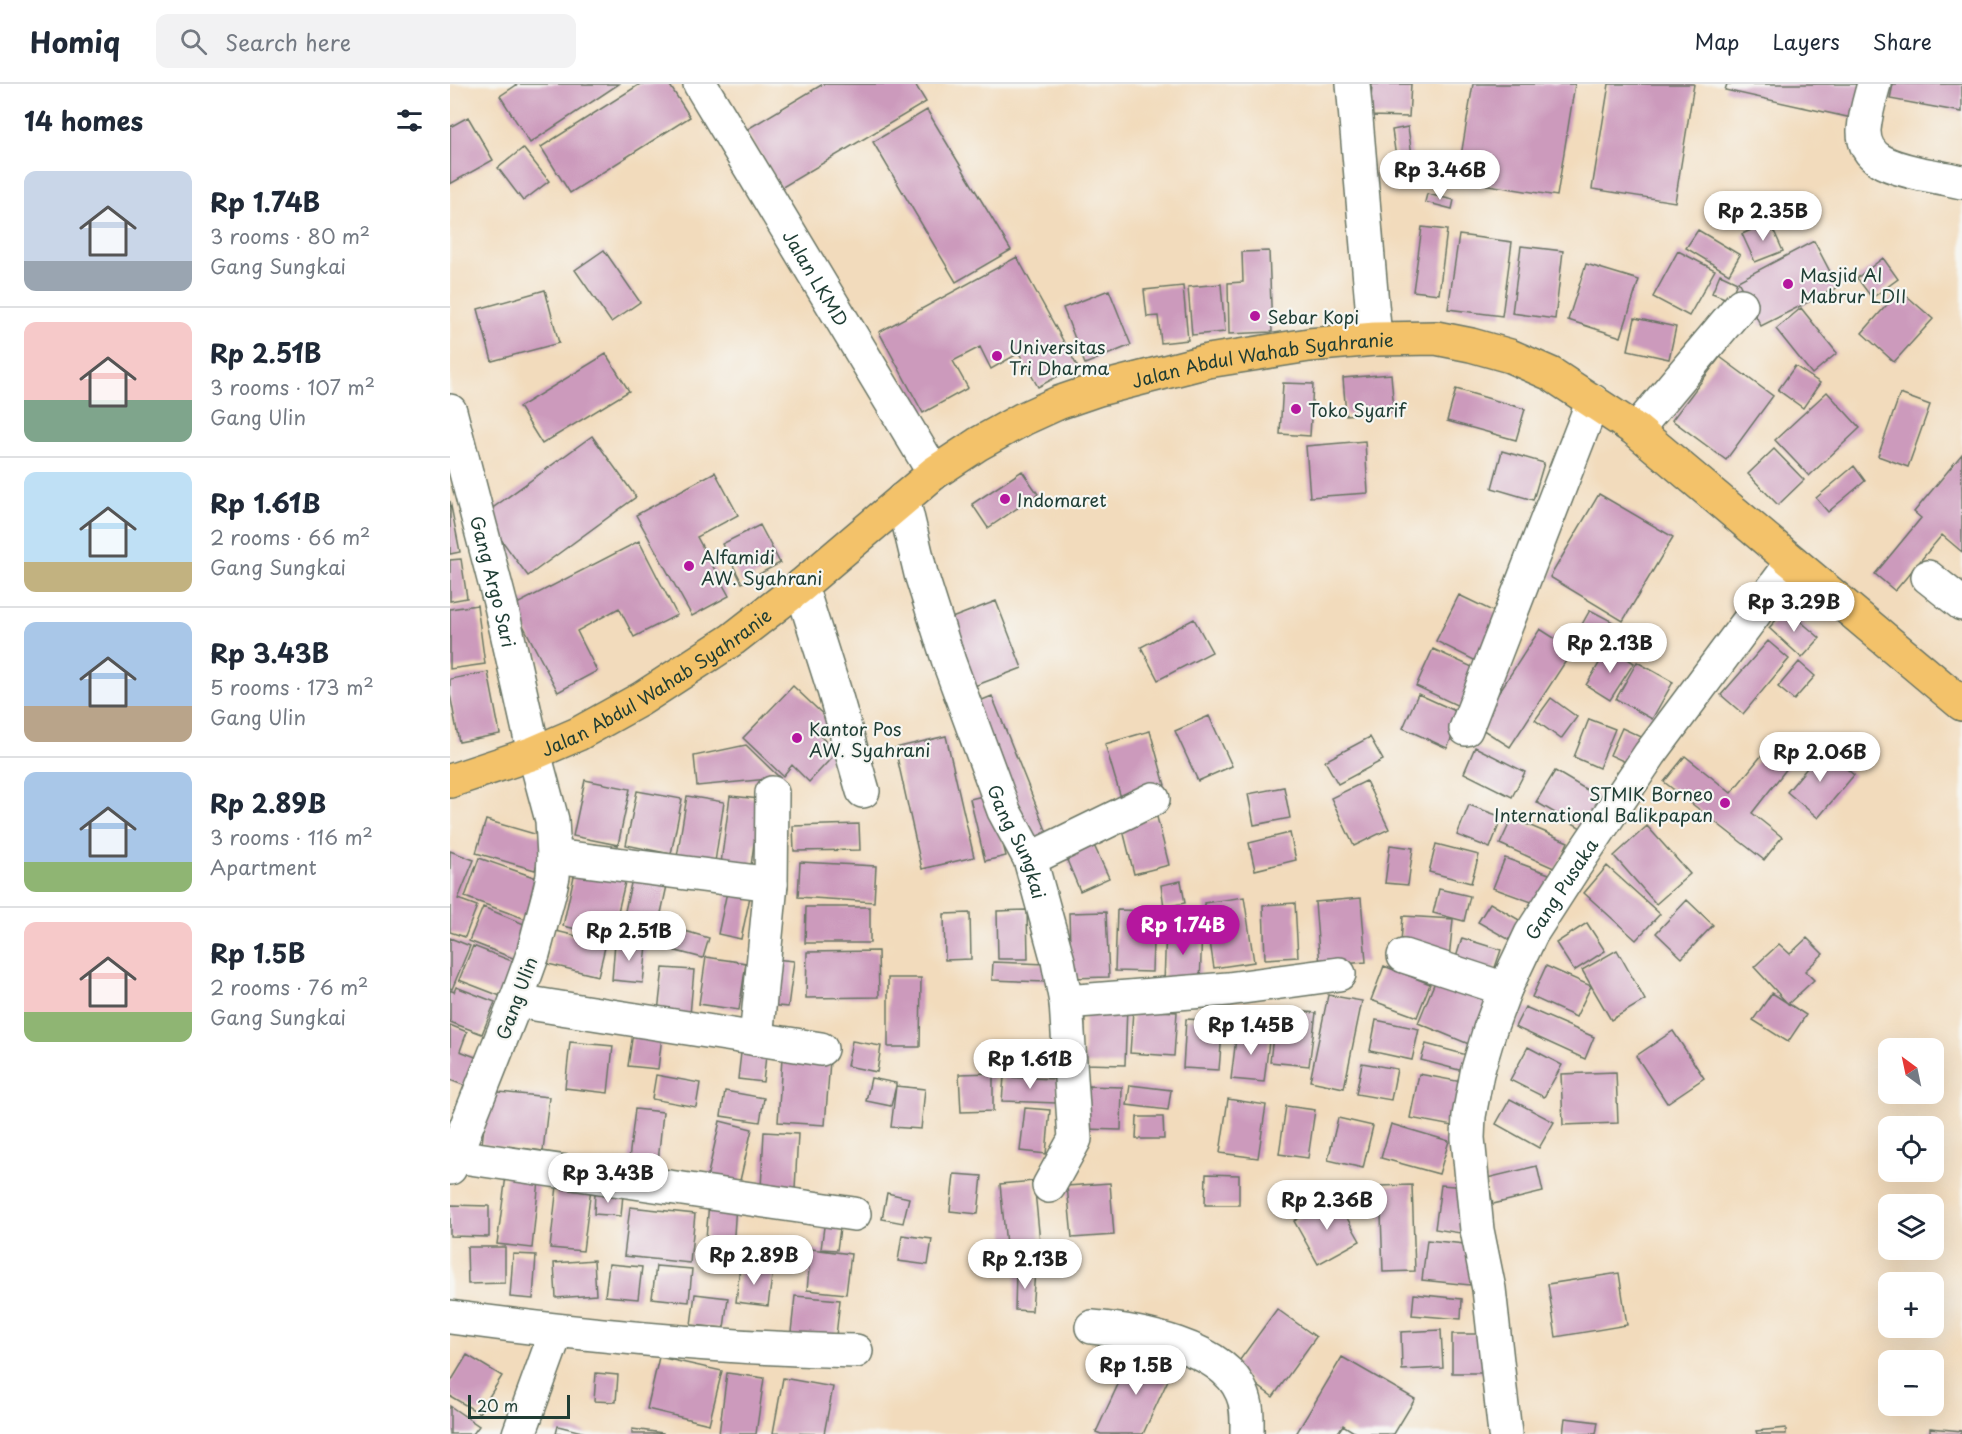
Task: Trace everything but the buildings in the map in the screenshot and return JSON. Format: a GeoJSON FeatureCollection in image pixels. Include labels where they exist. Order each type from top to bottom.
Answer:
{"type":"FeatureCollection","features":[{"type":"Feature","properties":{"kind":"main road","name":"Jalan Abdul Wahab Syahranie"},"geometry":{"type":"LineString","coordinates":[[450,781],[534,753],[578,734],[641,699],[733,639],[801,586],[934,473],[978,444],[1023,419],[1058,403],[1100,389],[1208,361],[1309,345],[1376,339],[1436,338],[1509,356],[1551,374],[1636,430],[1962,704]]}},
{"type":"Feature","properties":{"kind":"street","name":"Jalan LKMD"},"geometry":{"type":"LineString","coordinates":[[700,84],[934,473]]}},
{"type":"Feature","properties":{"kind":"street"},"geometry":{"type":"LineString","coordinates":[[1353,84],[1376,339]]}},
{"type":"Feature","properties":{"kind":"street"},"geometry":{"type":"LineString","coordinates":[[1874,84],[1864,128],[1866,143],[1874,156],[1895,168],[1962,182]]}},
{"type":"Feature","properties":{"kind":"street"},"geometry":{"type":"LineString","coordinates":[[1636,430],[1741,305]]}},
{"type":"Feature","properties":{"kind":"street"},"geometry":{"type":"LineString","coordinates":[[1466,729],[1593,401]]}},
{"type":"Feature","properties":{"kind":"street","name":"Gang Argo Sari"},"geometry":{"type":"LineString","coordinates":[[450,411],[501,606],[534,753]]}},
{"type":"Feature","properties":{"kind":"street","name":"Gang Sungkai"},"geometry":{"type":"LineString","coordinates":[[903,499],[921,574],[969,721],[1004,811],[1030,859],[1058,961],[1066,1002],[1075,1139],[1049,1186]]}},
{"type":"Feature","properties":{"kind":"street","name":"Gang Pusaka"},"geometry":{"type":"LineString","coordinates":[[1505,1434],[1489,1289],[1477,1230],[1470,1170],[1469,1116],[1477,1072],[1490,1029],[1505,989],[1531,934],[1644,764],[1792,563]]}},
{"type":"Feature","properties":{"kind":"street"},"geometry":{"type":"LineString","coordinates":[[1928,577],[1962,604]]}},
{"type":"Feature","properties":{"kind":"street"},"geometry":{"type":"LineString","coordinates":[[801,586],[863,791]]}},
{"type":"Feature","properties":{"kind":"street","name":"Gang Ulin"},"geometry":{"type":"LineString","coordinates":[[453,1162],[516,1002],[543,919],[553,876],[552,820],[534,753]]}},
{"type":"Feature","properties":{"kind":"street"},"geometry":{"type":"LineString","coordinates":[[756,1039],[771,884],[772,793]]}},
{"type":"Feature","properties":{"kind":"street"},"geometry":{"type":"LineString","coordinates":[[1030,859],[1153,799]]}},
{"type":"Feature","properties":{"kind":"street"},"geometry":{"type":"LineString","coordinates":[[554,856],[771,884]]}},
{"type":"Feature","properties":{"kind":"street"},"geometry":{"type":"LineString","coordinates":[[1404,957],[1505,989]]}},
{"type":"Feature","properties":{"kind":"street"},"geometry":{"type":"LineString","coordinates":[[1066,1002],[1228,989],[1339,974]]}},
{"type":"Feature","properties":{"kind":"street"},"geometry":{"type":"LineString","coordinates":[[516,1002],[821,1049]]}},
{"type":"Feature","properties":{"kind":"street"},"geometry":{"type":"LineString","coordinates":[[453,1162],[854,1214]]}},
{"type":"Feature","properties":{"kind":"street"},"geometry":{"type":"LineString","coordinates":[[450,1317],[556,1332],[739,1346],[856,1351]]}},
{"type":"Feature","properties":{"kind":"street"},"geometry":{"type":"LineString","coordinates":[[1092,1327],[1115,1329],[1150,1337],[1201,1353],[1211,1359],[1238,1384],[1243,1394],[1247,1434]]}},
{"type":"Feature","properties":{"kind":"street"},"geometry":{"type":"LineString","coordinates":[[519,1434],[556,1332]]}},
{"type":"Feature","properties":{"kind":"place","name":"Masjid Al Mabrur LDII"},"geometry":{"type":"Point","coordinates":[1788,284]}},
{"type":"Feature","properties":{"kind":"place","name":"Sebar Kopi"},"geometry":{"type":"Point","coordinates":[1255,316]}},
{"type":"Feature","properties":{"kind":"place","name":"Universitas Tri Dharma"},"geometry":{"type":"Point","coordinates":[997,356]}},
{"type":"Feature","properties":{"kind":"place","name":"Toko Syarif"},"geometry":{"type":"Point","coordinates":[1296,409]}},
{"type":"Feature","properties":{"kind":"place","name":"Indomaret"},"geometry":{"type":"Point","coordinates":[1005,499]}},
{"type":"Feature","properties":{"kind":"place","name":"Alfamidi AW. Syahrani"},"geometry":{"type":"Point","coordinates":[689,566]}},
{"type":"Feature","properties":{"kind":"place","name":"Kantor Pos AW. Syahrani"},"geometry":{"type":"Point","coordinates":[797,738]}},
{"type":"Feature","properties":{"kind":"place","name":"STMIK Borneo International Balikpapan"},"geometry":{"type":"Point","coordinates":[1725,803]}}]}
